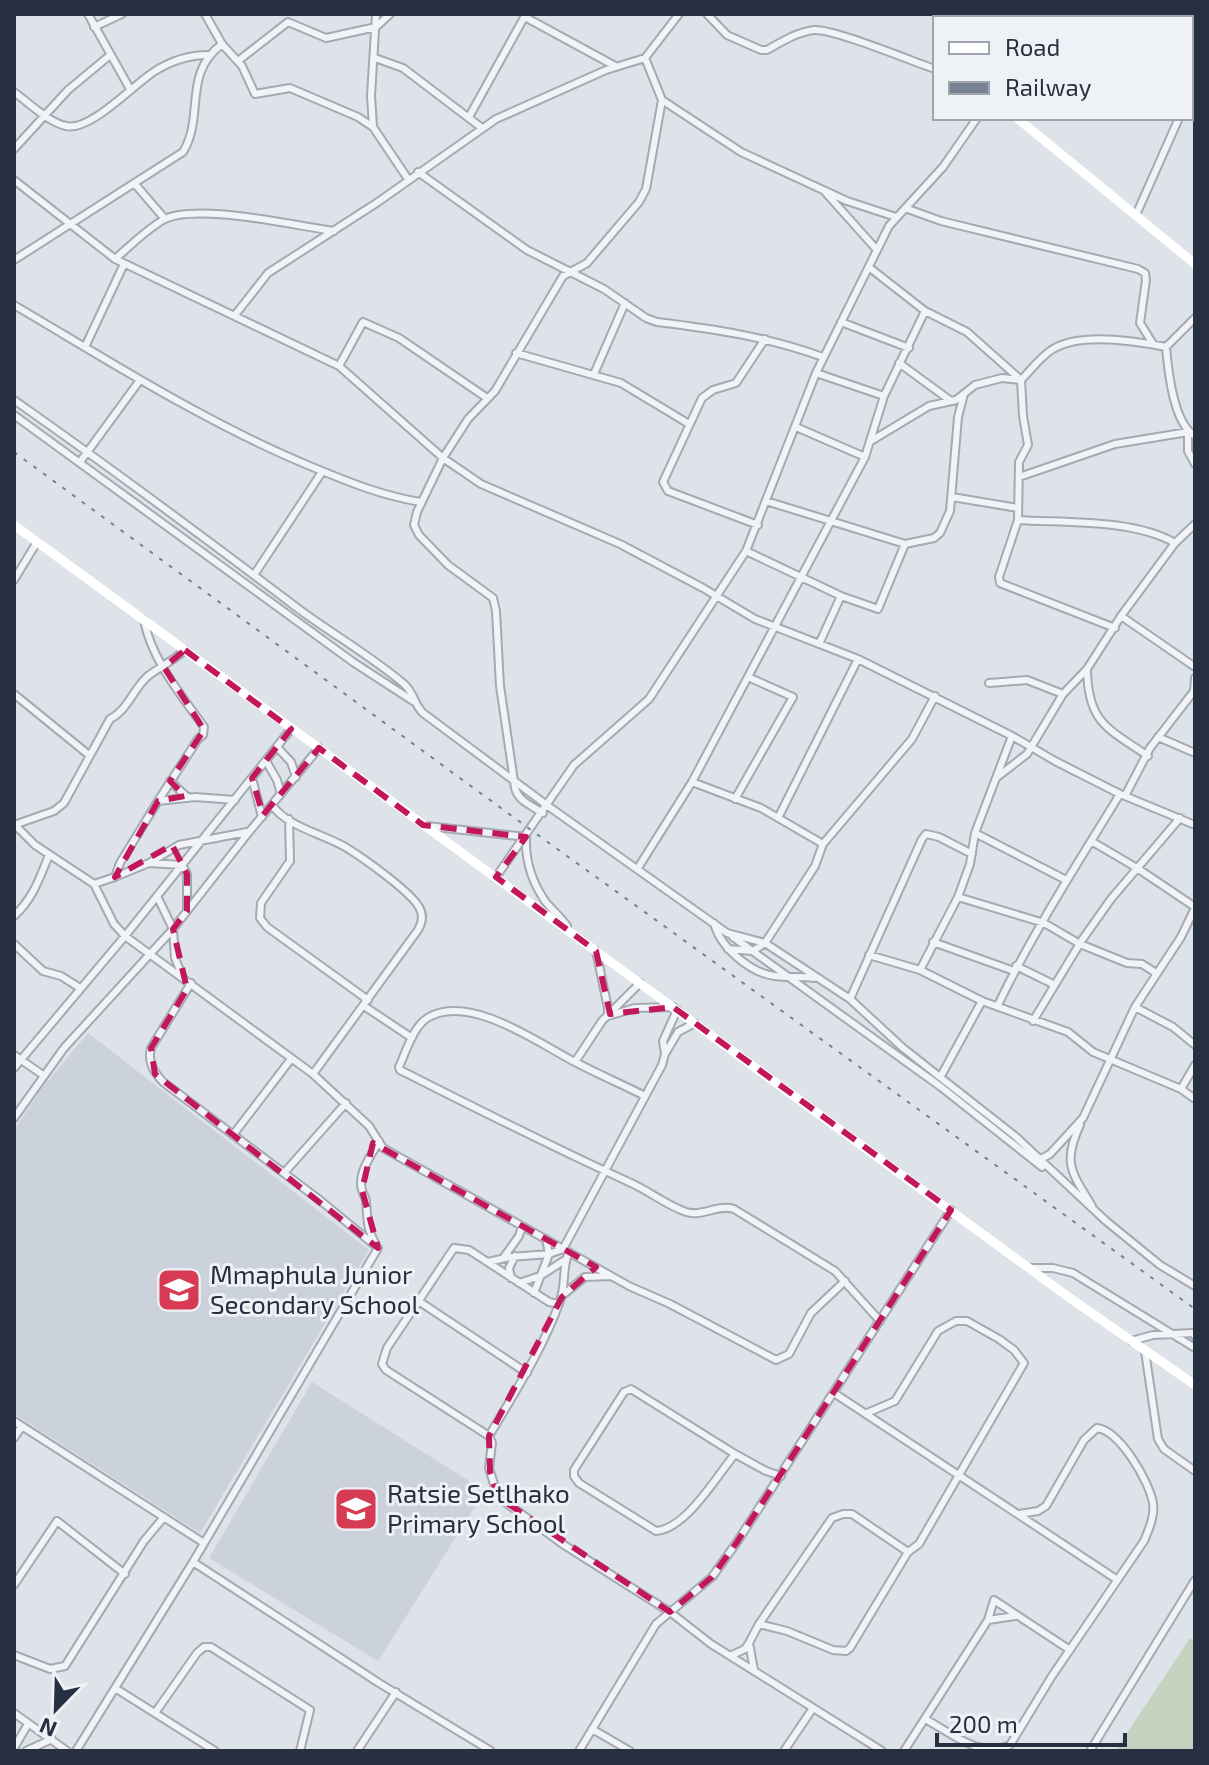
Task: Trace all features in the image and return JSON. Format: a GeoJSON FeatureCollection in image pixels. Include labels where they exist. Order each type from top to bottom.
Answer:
{"type":"FeatureCollection","features":[{"type":"Feature","properties":{"kind":"street"},"geometry":{"type":"LineString","coordinates":[[88,14],[130,89]]}},
{"type":"Feature","properties":{"kind":"street"},"geometry":{"type":"LineString","coordinates":[[94,27],[122,14]]}},
{"type":"Feature","properties":{"kind":"street"},"geometry":{"type":"LineString","coordinates":[[205,14],[222,44],[238,61],[255,94],[290,88],[358,117],[373,127],[408,179]]}},
{"type":"Feature","properties":{"kind":"street"},"geometry":{"type":"LineString","coordinates":[[373,127],[371,96],[376,14]]}},
{"type":"Feature","properties":{"kind":"street"},"geometry":{"type":"LineString","coordinates":[[238,61],[288,22],[326,38],[376,27],[390,14]]}},
{"type":"Feature","properties":{"kind":"street"},"geometry":{"type":"LineString","coordinates":[[235,315],[268,273],[482,128],[531,102],[615,66],[645,58],[679,14]]}},
{"type":"Feature","properties":{"kind":"street"},"geometry":{"type":"LineString","coordinates":[[707,14],[727,35],[761,50],[815,30],[933,68]]}},
{"type":"Feature","properties":{"kind":"street"},"geometry":{"type":"LineString","coordinates":[[469,117],[526,16],[615,66]]}},
{"type":"Feature","properties":{"kind":"street"},"geometry":{"type":"LineString","coordinates":[[14,260],[173,160],[186,147],[192,130],[195,92],[208,55],[222,44]]}},
{"type":"Feature","properties":{"kind":"street"},"geometry":{"type":"LineString","coordinates":[[14,92],[58,124],[79,126],[96,117],[156,70],[186,57],[208,55]]}},
{"type":"Feature","properties":{"kind":"street"},"geometry":{"type":"LineString","coordinates":[[14,149],[68,90],[109,56]]}},
{"type":"Feature","properties":{"kind":"street"},"geometry":{"type":"LineString","coordinates":[[375,58],[403,68],[482,128]]}},
{"type":"Feature","properties":{"kind":"street"},"geometry":{"type":"LineString","coordinates":[[514,781],[500,686],[493,598],[448,565],[419,535],[414,525],[421,502],[443,458],[468,419],[495,391],[563,276],[587,263],[629,215],[646,189],[662,100],[645,58]]}},
{"type":"Feature","properties":{"kind":"street"},"geometry":{"type":"LineString","coordinates":[[662,100],[741,152],[824,191],[896,217]]}},
{"type":"Feature","properties":{"kind":"street"},"geometry":{"type":"LineString","coordinates":[[496,877],[574,765],[649,699],[746,551],[816,373],[877,250],[896,217],[943,167],[976,120]]}},
{"type":"Feature","properties":{"kind":"street"},"geometry":{"type":"LineString","coordinates":[[1019,120],[1195,264]]}},
{"type":"Feature","properties":{"kind":"street"},"geometry":{"type":"LineString","coordinates":[[1136,215],[1178,120]]}},
{"type":"Feature","properties":{"kind":"street"},"geometry":{"type":"LineString","coordinates":[[418,172],[527,250],[625,303],[646,318],[765,339],[823,357]]}},
{"type":"Feature","properties":{"kind":"street"},"geometry":{"type":"LineString","coordinates":[[14,180],[115,259],[339,366],[443,458],[481,484],[620,544],[774,628],[858,659],[1122,795],[1195,825]]}},
{"type":"Feature","properties":{"kind":"street"},"geometry":{"type":"LineString","coordinates":[[134,183],[165,219]]}},
{"type":"Feature","properties":{"kind":"street"},"geometry":{"type":"LineString","coordinates":[[824,191],[877,250]]}},
{"type":"Feature","properties":{"kind":"street"},"geometry":{"type":"LineString","coordinates":[[905,208],[941,221],[1138,269],[1145,273],[1146,280],[1140,323],[1153,344]]}},
{"type":"Feature","properties":{"kind":"street"},"geometry":{"type":"LineString","coordinates":[[115,259],[165,219],[176,216],[220,214],[334,231]]}},
{"type":"Feature","properties":{"kind":"street"},"geometry":{"type":"LineString","coordinates":[[85,347],[124,264]]}},
{"type":"Feature","properties":{"kind":"street"},"geometry":{"type":"LineString","coordinates":[[870,268],[925,311],[967,332],[1021,380],[1028,445],[1019,462],[1018,520],[999,577],[1000,583],[1115,628]]}},
{"type":"Feature","properties":{"kind":"street"},"geometry":{"type":"LineString","coordinates":[[594,374],[625,303]]}},
{"type":"Feature","properties":{"kind":"street"},"geometry":{"type":"LineString","coordinates":[[14,305],[140,380],[264,447],[392,497],[421,502]]}},
{"type":"Feature","properties":{"kind":"street"},"geometry":{"type":"LineString","coordinates":[[638,868],[692,782],[865,457],[884,396],[925,311]]}},
{"type":"Feature","properties":{"kind":"street"},"geometry":{"type":"LineString","coordinates":[[1166,347],[1195,318]]}},
{"type":"Feature","properties":{"kind":"street"},"geometry":{"type":"LineString","coordinates":[[339,366],[363,322],[399,338],[487,398]]}},
{"type":"Feature","properties":{"kind":"street"},"geometry":{"type":"LineString","coordinates":[[841,322],[909,348]]}},
{"type":"Feature","properties":{"kind":"street"},"geometry":{"type":"LineString","coordinates":[[758,525],[676,494],[664,486],[702,398],[713,390],[736,383],[765,339]]}},
{"type":"Feature","properties":{"kind":"street"},"geometry":{"type":"LineString","coordinates":[[1021,380],[1049,352],[1063,344],[1111,340],[1166,347]]}},
{"type":"Feature","properties":{"kind":"street"},"geometry":{"type":"LineString","coordinates":[[1166,347],[1176,404],[1192,434],[1188,451],[1195,464]]}},
{"type":"Feature","properties":{"kind":"street"},"geometry":{"type":"LineString","coordinates":[[516,353],[621,383],[689,424]]}},
{"type":"Feature","properties":{"kind":"street"},"geometry":{"type":"LineString","coordinates":[[899,363],[951,401]]}},
{"type":"Feature","properties":{"kind":"street"},"geometry":{"type":"LineString","coordinates":[[816,373],[884,396]]}},
{"type":"Feature","properties":{"kind":"street"},"geometry":{"type":"LineString","coordinates":[[871,441],[929,406],[951,401],[975,385],[1002,378],[1021,380]]}},
{"type":"Feature","properties":{"kind":"street"},"geometry":{"type":"LineString","coordinates":[[80,462],[140,380]]}},
{"type":"Feature","properties":{"kind":"street"},"geometry":{"type":"LineString","coordinates":[[766,501],[905,544],[934,538],[947,518],[952,497],[957,429],[964,394]]}},
{"type":"Feature","properties":{"kind":"street"},"geometry":{"type":"LineString","coordinates":[[14,400],[402,683],[413,693],[413,701]]}},
{"type":"Feature","properties":{"kind":"street"},"geometry":{"type":"LineString","coordinates":[[14,415],[353,662],[413,701],[423,713],[514,781],[545,809],[638,868],[789,976],[941,1087],[1009,1143],[1051,1171]]}},
{"type":"Feature","properties":{"kind":"street"},"geometry":{"type":"LineString","coordinates":[[796,427],[865,457]]}},
{"type":"Feature","properties":{"kind":"street"},"geometry":{"type":"LineString","coordinates":[[1019,477],[1115,444],[1192,434]]}},
{"type":"Feature","properties":{"kind":"street"},"geometry":{"type":"LineString","coordinates":[[246,582],[254,575],[322,472]]}},
{"type":"Feature","properties":{"kind":"street"},"geometry":{"type":"LineString","coordinates":[[952,497],[1018,508]]}},
{"type":"Feature","properties":{"kind":"street"},"geometry":{"type":"LineString","coordinates":[[1018,520],[1135,527],[1175,543]]}},
{"type":"Feature","properties":{"kind":"street"},"geometry":{"type":"LineString","coordinates":[[996,778],[1032,748],[1063,694],[1087,669],[1121,616],[1175,543],[1195,524]]}},
{"type":"Feature","properties":{"kind":"street"},"geometry":{"type":"LineString","coordinates":[[14,525],[1029,1268],[1192,1382]]}},
{"type":"Feature","properties":{"kind":"street"},"geometry":{"type":"LineString","coordinates":[[14,580],[37,542]]}},
{"type":"Feature","properties":{"kind":"street"},"geometry":{"type":"LineString","coordinates":[[746,551],[841,596],[878,609],[905,544]]}},
{"type":"Feature","properties":{"kind":"street"},"geometry":{"type":"LineString","coordinates":[[819,644],[841,596]]}},
{"type":"Feature","properties":{"kind":"street"},"geometry":{"type":"LineString","coordinates":[[1121,616],[1195,667]]}},
{"type":"Feature","properties":{"kind":"street"},"geometry":{"type":"LineString","coordinates":[[115,877],[170,781],[203,735],[204,727],[164,667],[144,620]]}},
{"type":"Feature","properties":{"kind":"street"},"geometry":{"type":"LineString","coordinates":[[185,650],[148,677],[123,710],[110,719],[64,803],[54,811],[15,825],[49,855],[94,884],[114,924],[125,936],[313,1074],[369,1126],[387,1151],[613,1277],[776,1360],[789,1354],[811,1313],[845,1281]]}},
{"type":"Feature","properties":{"kind":"street"},"geometry":{"type":"LineString","coordinates":[[778,818],[858,659]]}},
{"type":"Feature","properties":{"kind":"street"},"geometry":{"type":"LineString","coordinates":[[1087,669],[1092,708],[1102,724],[1148,756]]}},
{"type":"Feature","properties":{"kind":"street"},"geometry":{"type":"LineString","coordinates":[[735,799],[793,697],[748,677]]}},
{"type":"Feature","properties":{"kind":"street"},"geometry":{"type":"LineString","coordinates":[[998,1005],[1066,880],[1158,737],[1187,702],[1194,691],[1195,678]]}},
{"type":"Feature","properties":{"kind":"street"},"geometry":{"type":"LineString","coordinates":[[989,683],[1027,680],[1063,694]]}},
{"type":"Feature","properties":{"kind":"street"},"geometry":{"type":"LineString","coordinates":[[14,694],[89,755]]}},
{"type":"Feature","properties":{"kind":"street"},"geometry":{"type":"LineString","coordinates":[[728,949],[753,951],[765,943],[815,866],[823,844],[912,739],[935,696]]}},
{"type":"Feature","properties":{"kind":"street"},"geometry":{"type":"LineString","coordinates":[[14,1068],[17,1057],[125,936],[291,729]]}},
{"type":"Feature","properties":{"kind":"street"},"geometry":{"type":"LineString","coordinates":[[920,970],[958,897],[972,854],[975,833],[1012,736]]}},
{"type":"Feature","properties":{"kind":"street"},"geometry":{"type":"LineString","coordinates":[[1158,737],[1195,753]]}},
{"type":"Feature","properties":{"kind":"street"},"geometry":{"type":"LineString","coordinates":[[277,747],[291,762],[296,777]]}},
{"type":"Feature","properties":{"kind":"street"},"geometry":{"type":"LineString","coordinates":[[14,1118],[43,1075],[90,1017],[173,929],[319,748]]}},
{"type":"Feature","properties":{"kind":"street"},"geometry":{"type":"LineString","coordinates":[[266,761],[281,794]]}},
{"type":"Feature","properties":{"kind":"street"},"geometry":{"type":"LineString","coordinates":[[252,778],[262,817]]}},
{"type":"Feature","properties":{"kind":"street"},"geometry":{"type":"LineString","coordinates":[[170,781],[188,798]]}},
{"type":"Feature","properties":{"kind":"street"},"geometry":{"type":"LineString","coordinates":[[692,782],[761,808],[823,844]]}},
{"type":"Feature","properties":{"kind":"street"},"geometry":{"type":"LineString","coordinates":[[158,801],[188,798],[235,800]]}},
{"type":"Feature","properties":{"kind":"street"},"geometry":{"type":"LineString","coordinates":[[272,805],[289,819],[348,848],[421,909],[418,930],[313,1074]]}},
{"type":"Feature","properties":{"kind":"street"},"geometry":{"type":"LineString","coordinates":[[1033,1021],[1080,944],[1137,868],[1180,818]]}},
{"type":"Feature","properties":{"kind":"street"},"geometry":{"type":"LineString","coordinates":[[289,819],[290,861],[261,903],[260,918],[267,927],[412,1038]]}},
{"type":"Feature","properties":{"kind":"street"},"geometry":{"type":"LineString","coordinates":[[423,825],[526,837]]}},
{"type":"Feature","properties":{"kind":"street"},"geometry":{"type":"LineString","coordinates":[[94,884],[149,863],[172,847],[249,832]]}},
{"type":"Feature","properties":{"kind":"street"},"geometry":{"type":"LineString","coordinates":[[975,833],[1066,880]]}},
{"type":"Feature","properties":{"kind":"street"},"geometry":{"type":"LineString","coordinates":[[850,999],[916,849],[926,834],[939,837],[972,854]]}},
{"type":"Feature","properties":{"kind":"street"},"geometry":{"type":"LineString","coordinates":[[526,837],[526,859],[532,875],[545,901],[571,932]]}},
{"type":"Feature","properties":{"kind":"street"},"geometry":{"type":"LineString","coordinates":[[1091,841],[1195,908],[1181,937],[1135,1007],[1083,1118],[1070,1154],[1074,1179],[1096,1212]]}},
{"type":"Feature","properties":{"kind":"street"},"geometry":{"type":"LineString","coordinates":[[14,916],[37,887],[49,855]]}},
{"type":"Feature","properties":{"kind":"street"},"geometry":{"type":"LineString","coordinates":[[149,863],[182,865]]}},
{"type":"Feature","properties":{"kind":"street"},"geometry":{"type":"LineString","coordinates":[[182,865],[187,874],[187,911]]}},
{"type":"Feature","properties":{"kind":"street"},"geometry":{"type":"LineString","coordinates":[[157,896],[173,929],[175,958],[183,978]]}},
{"type":"Feature","properties":{"kind":"street"},"geometry":{"type":"LineString","coordinates":[[958,897],[1044,923],[1080,944],[1127,963],[1142,964],[1156,973]]}},
{"type":"Feature","properties":{"kind":"street"},"geometry":{"type":"LineString","coordinates":[[714,923],[717,936],[728,949],[760,973],[818,979]]}},
{"type":"Feature","properties":{"kind":"street"},"geometry":{"type":"LineString","coordinates":[[727,933],[765,943],[850,999],[903,1048],[1015,1136],[1096,1212],[1160,1265],[1195,1286]]}},
{"type":"Feature","properties":{"kind":"street"},"geometry":{"type":"LineString","coordinates":[[933,942],[1055,985]]}},
{"type":"Feature","properties":{"kind":"street"},"geometry":{"type":"LineString","coordinates":[[14,944],[43,971],[61,976],[80,988]]}},
{"type":"Feature","properties":{"kind":"street"},"geometry":{"type":"LineString","coordinates":[[596,951],[608,1016]]}},
{"type":"Feature","properties":{"kind":"street"},"geometry":{"type":"LineString","coordinates":[[869,955],[920,970],[982,1001],[1068,1032],[1093,1052],[1181,1089],[1195,1099]]}},
{"type":"Feature","properties":{"kind":"street"},"geometry":{"type":"LineString","coordinates":[[191,983],[151,1048],[151,1067],[163,1082],[378,1248]]}},
{"type":"Feature","properties":{"kind":"street"},"geometry":{"type":"LineString","coordinates":[[575,1062],[608,1016],[640,983]]}},
{"type":"Feature","properties":{"kind":"street"},"geometry":{"type":"LineString","coordinates":[[941,1076],[982,1001]]}},
{"type":"Feature","properties":{"kind":"street"},"geometry":{"type":"LineString","coordinates":[[1135,1007],[1173,1027],[1195,1045]]}},
{"type":"Feature","properties":{"kind":"street"},"geometry":{"type":"LineString","coordinates":[[608,1016],[635,1008],[675,1008]]}},
{"type":"Feature","properties":{"kind":"street"},"geometry":{"type":"LineString","coordinates":[[665,1054],[663,1041],[675,1008]]}},
{"type":"Feature","properties":{"kind":"street"},"geometry":{"type":"LineString","coordinates":[[645,1096],[506,1025],[464,1013],[430,1016],[423,1021],[399,1067],[690,1213],[729,1207],[734,1209],[799,1248],[845,1281],[880,1321]]}},
{"type":"Feature","properties":{"kind":"street"},"geometry":{"type":"LineString","coordinates":[[489,1436],[527,1373],[560,1300],[565,1282],[566,1250],[665,1054],[678,1032],[695,1023]]}},
{"type":"Feature","properties":{"kind":"street"},"geometry":{"type":"LineString","coordinates":[[17,1057],[43,1075]]}},
{"type":"Feature","properties":{"kind":"street"},"geometry":{"type":"LineString","coordinates":[[233,1135],[291,1059]]}},
{"type":"Feature","properties":{"kind":"street"},"geometry":{"type":"LineString","coordinates":[[1181,1089],[1195,1065]]}},
{"type":"Feature","properties":{"kind":"street"},"geometry":{"type":"LineString","coordinates":[[284,1173],[346,1103]]}},
{"type":"Feature","properties":{"kind":"street"},"geometry":{"type":"LineString","coordinates":[[1039,1160],[1050,1154],[1083,1118]]}},
{"type":"Feature","properties":{"kind":"street"},"geometry":{"type":"LineString","coordinates":[[378,1248],[365,1217],[366,1196],[362,1182],[368,1158],[379,1141]]}},
{"type":"Feature","properties":{"kind":"street"},"geometry":{"type":"LineString","coordinates":[[579,1751],[656,1624],[712,1577],[781,1476],[951,1210]]}},
{"type":"Feature","properties":{"kind":"street"},"geometry":{"type":"LineString","coordinates":[[498,1269],[522,1226]]}},
{"type":"Feature","properties":{"kind":"street"},"geometry":{"type":"LineString","coordinates":[[534,1293],[549,1254],[545,1239]]}},
{"type":"Feature","properties":{"kind":"street"},"geometry":{"type":"LineString","coordinates":[[76,1751],[193,1562],[378,1248]]}},
{"type":"Feature","properties":{"kind":"street"},"geometry":{"type":"LineString","coordinates":[[613,1277],[585,1277],[567,1290],[560,1300],[549,1302],[469,1250],[454,1248],[387,1348],[382,1364],[386,1370],[489,1436],[492,1443],[489,1468],[498,1497],[730,1656],[882,1751]]}},
{"type":"Feature","properties":{"kind":"street"},"geometry":{"type":"LineString","coordinates":[[488,1262],[566,1250]]}},
{"type":"Feature","properties":{"kind":"street"},"geometry":{"type":"LineString","coordinates":[[511,1278],[509,1268],[515,1256]]}},
{"type":"Feature","properties":{"kind":"street"},"geometry":{"type":"LineString","coordinates":[[519,1283],[540,1276],[565,1260]]}},
{"type":"Feature","properties":{"kind":"street"},"geometry":{"type":"LineString","coordinates":[[1029,1268],[1053,1268],[1073,1273],[1195,1348]]}},
{"type":"Feature","properties":{"kind":"street"},"geometry":{"type":"LineString","coordinates":[[420,1302],[527,1373]]}},
{"type":"Feature","properties":{"kind":"street"},"geometry":{"type":"LineString","coordinates":[[759,1624],[787,1631],[833,1650],[846,1651],[850,1648],[908,1552],[919,1544],[960,1476],[1023,1365],[1021,1357],[999,1339],[964,1320],[942,1327],[901,1394],[887,1406],[867,1413]]}},
{"type":"Feature","properties":{"kind":"street"},"geometry":{"type":"LineString","coordinates":[[1131,1341],[1153,1335],[1193,1333],[1195,1336]]}},
{"type":"Feature","properties":{"kind":"street"},"geometry":{"type":"LineString","coordinates":[[1145,1351],[1158,1439],[1164,1449],[1195,1471]]}},
{"type":"Feature","properties":{"kind":"street"},"geometry":{"type":"LineString","coordinates":[[735,1454],[679,1523],[664,1531],[656,1531],[579,1483],[574,1476],[574,1470],[628,1389],[735,1454],[781,1476]]}},
{"type":"Feature","properties":{"kind":"street"},"geometry":{"type":"LineString","coordinates":[[834,1393],[1116,1579]]}},
{"type":"Feature","properties":{"kind":"street"},"geometry":{"type":"LineString","coordinates":[[14,1421],[204,1543]]}},
{"type":"Feature","properties":{"kind":"street"},"geometry":{"type":"LineString","coordinates":[[14,1438],[22,1426]]}},
{"type":"Feature","properties":{"kind":"street"},"geometry":{"type":"LineString","coordinates":[[925,1719],[974,1746],[999,1751],[1010,1745],[1116,1579],[1144,1541],[1153,1516],[1153,1501],[1120,1441],[1108,1430],[1097,1428],[1086,1437],[1046,1506],[1038,1511],[1019,1514]]}},
{"type":"Feature","properties":{"kind":"street"},"geometry":{"type":"LineString","coordinates":[[730,1656],[745,1649],[825,1527],[837,1516],[852,1514],[908,1552]]}},
{"type":"Feature","properties":{"kind":"street"},"geometry":{"type":"LineString","coordinates":[[14,1655],[50,1669],[65,1666],[148,1534],[164,1517]]}},
{"type":"Feature","properties":{"kind":"street"},"geometry":{"type":"LineString","coordinates":[[14,1585],[57,1521],[125,1574]]}},
{"type":"Feature","properties":{"kind":"street"},"geometry":{"type":"LineString","coordinates":[[193,1562],[491,1751]]}},
{"type":"Feature","properties":{"kind":"street"},"geometry":{"type":"LineString","coordinates":[[1090,1751],[1195,1580]]}},
{"type":"Feature","properties":{"kind":"street"},"geometry":{"type":"LineString","coordinates":[[904,1751],[988,1620],[994,1600],[1070,1650]]}},
{"type":"Feature","properties":{"kind":"street"},"geometry":{"type":"LineString","coordinates":[[988,1620],[1015,1616]]}},
{"type":"Feature","properties":{"kind":"street"},"geometry":{"type":"LineString","coordinates":[[749,1643],[754,1670]]}},
{"type":"Feature","properties":{"kind":"street"},"geometry":{"type":"LineString","coordinates":[[155,1713],[197,1653],[204,1647],[211,1647],[310,1710],[300,1751]]}},
{"type":"Feature","properties":{"kind":"street"},"geometry":{"type":"LineString","coordinates":[[115,1688],[215,1751]]}},
{"type":"Feature","properties":{"kind":"street"},"geometry":{"type":"LineString","coordinates":[[357,1751],[396,1692]]}},
{"type":"Feature","properties":{"kind":"street"},"geometry":{"type":"LineString","coordinates":[[784,1751],[813,1708]]}},
{"type":"Feature","properties":{"kind":"street"},"geometry":{"type":"LineString","coordinates":[[14,1713],[67,1751]]}},
{"type":"Feature","properties":{"kind":"street"},"geometry":{"type":"LineString","coordinates":[[14,1748],[28,1724]]}},
{"type":"Feature","properties":{"kind":"street"},"geometry":{"type":"LineString","coordinates":[[592,1729],[630,1751]]}},
{"type":"Feature","properties":{"kind":"street"},"geometry":{"type":"LineString","coordinates":[[26,1751],[52,1738]]}},
{"type":"Feature","properties":{"kind":"highlighted area"},"geometry":{"type":"Polygon","coordinates":[[[185,650],[291,729],[252,778],[263,815],[319,748],[423,825],[526,837],[496,877],[596,951],[610,1014],[673,1007],[951,1210],[737,1542],[712,1577],[670,1612],[498,1497],[490,1472],[489,1436],[562,1297],[596,1267],[373,1143],[362,1190],[378,1248],[155,1074],[151,1048],[187,989],[173,929],[187,911],[187,874],[172,845],[115,877],[158,801],[185,796],[170,781],[204,730],[164,667],[185,650]]]}},
{"type":"Feature","properties":{"kind":"shaded area","name":"Mmaphula Junior Secondary School"},"geometry":{"type":"Polygon","coordinates":[[[88,1033],[369,1250],[200,1533],[14,1414],[14,1130],[42,1088],[88,1033]]]}},
{"type":"Feature","properties":{"kind":"shaded area","name":"Ratsie Setlhako Primary School"},"geometry":{"type":"Polygon","coordinates":[[[312,1382],[485,1491],[378,1661],[209,1558],[312,1382]]]}},
{"type":"Feature","properties":{"kind":"green space"},"geometry":{"type":"Polygon","coordinates":[[[1190,1638],[1195,1641],[1195,1751],[1115,1751],[1190,1638]]]}},
{"type":"Feature","properties":{"kind":"railway"},"geometry":{"type":"LineString","coordinates":[[14,452],[1195,1309]]}},
{"type":"Feature","properties":{"kind":"place","name":"Mmaphula Junior Secondary School"},"geometry":{"type":"Point","coordinates":[179,1290]}},
{"type":"Feature","properties":{"kind":"place","name":"Ratsie Setlhako Primary School"},"geometry":{"type":"Point","coordinates":[356,1509]}}]}
